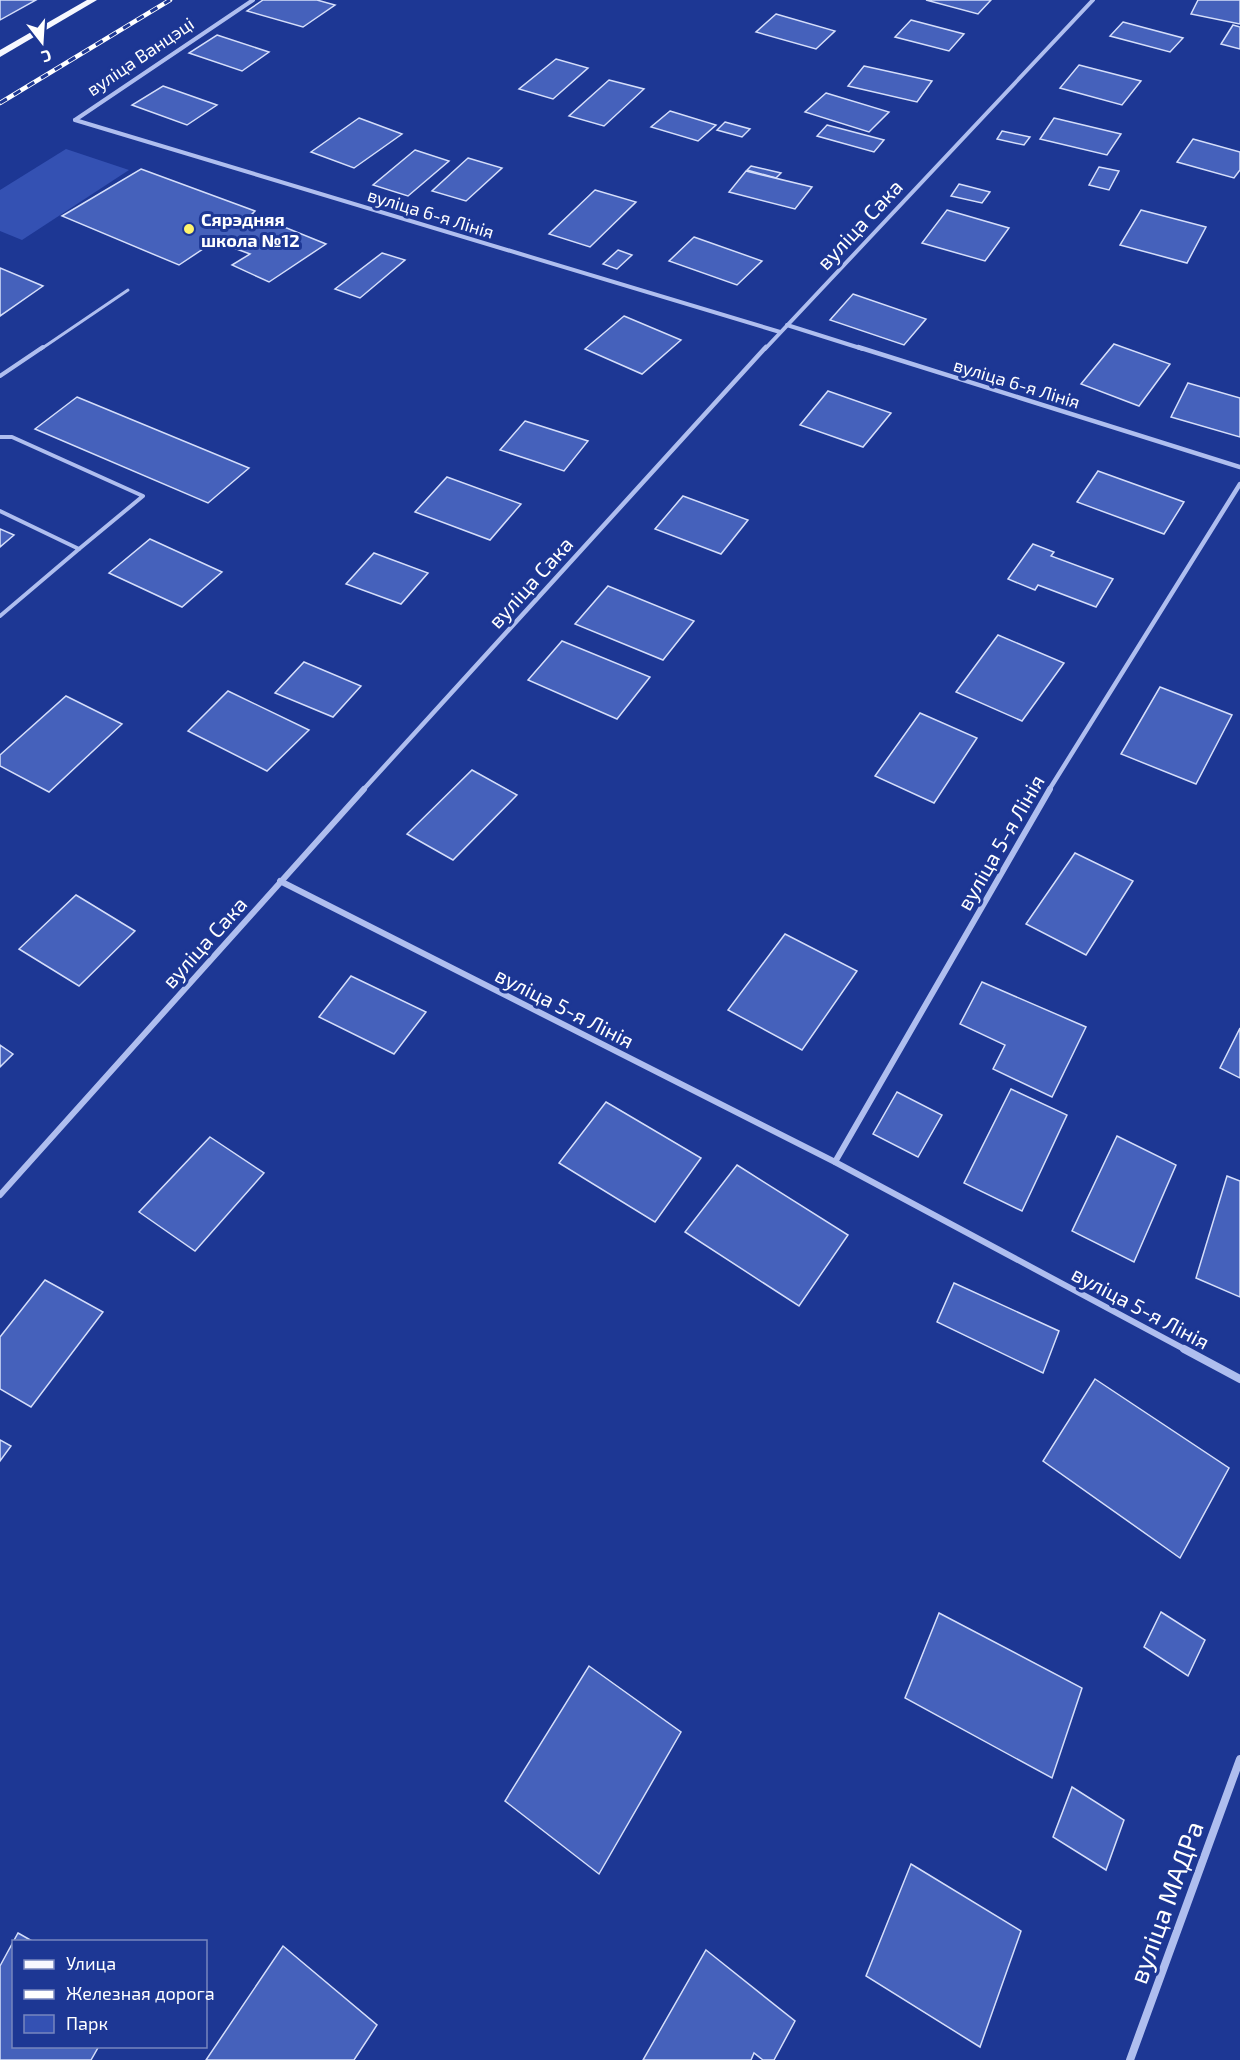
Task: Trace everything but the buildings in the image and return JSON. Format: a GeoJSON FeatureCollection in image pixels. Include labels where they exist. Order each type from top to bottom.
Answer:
{"type":"FeatureCollection","features":[{"type":"Feature","properties":{"kind":"main road"},"geometry":{"type":"LineString","coordinates":[[0,54],[93,0]]}},
{"type":"Feature","properties":{"kind":"street","name":"вуліца Ванцэці"},"geometry":{"type":"LineString","coordinates":[[75,120],[253,0]]}},
{"type":"Feature","properties":{"kind":"street","name":"вуліца Сака"},"geometry":{"type":"LineString","coordinates":[[0,1194],[280,881],[780,332],[1093,0]]}},
{"type":"Feature","properties":{"kind":"street","name":"вуліца 6-я Лінія"},"geometry":{"type":"LineString","coordinates":[[75,120],[780,332]]}},
{"type":"Feature","properties":{"kind":"street","name":"вуліца 6-я Лінія"},"geometry":{"type":"LineString","coordinates":[[787,325],[1240,467]]}},
{"type":"Feature","properties":{"kind":"street","name":"вуліца 5-я Лінія"},"geometry":{"type":"LineString","coordinates":[[836,1162],[1068,757],[1240,484]]}},
{"type":"Feature","properties":{"kind":"street","name":"вуліца 5-я Лінія"},"geometry":{"type":"LineString","coordinates":[[280,881],[836,1162],[1240,1379]]}},
{"type":"Feature","properties":{"kind":"street","name":"вуліца МАДРа"},"geometry":{"type":"LineString","coordinates":[[1130,2060],[1240,1759]]}},
{"type":"Feature","properties":{"kind":"lane"},"geometry":{"type":"LineString","coordinates":[[0,376],[128,290]]}},
{"type":"Feature","properties":{"kind":"lane"},"geometry":{"type":"LineString","coordinates":[[0,437],[12,437],[143,496],[0,616]]}},
{"type":"Feature","properties":{"kind":"lane"},"geometry":{"type":"LineString","coordinates":[[0,511],[79,549]]}},
{"type":"Feature","properties":{"kind":"green space"},"geometry":{"type":"Polygon","coordinates":[[[66,149],[129,170],[22,240],[0,231],[0,190],[66,149]]]}},
{"type":"Feature","properties":{"kind":"railway"},"geometry":{"type":"LineString","coordinates":[[0,103],[170,0]]}},
{"type":"Feature","properties":{"kind":"place","name":"Сярэдняя школа №12"},"geometry":{"type":"Point","coordinates":[189,229]}}]}
